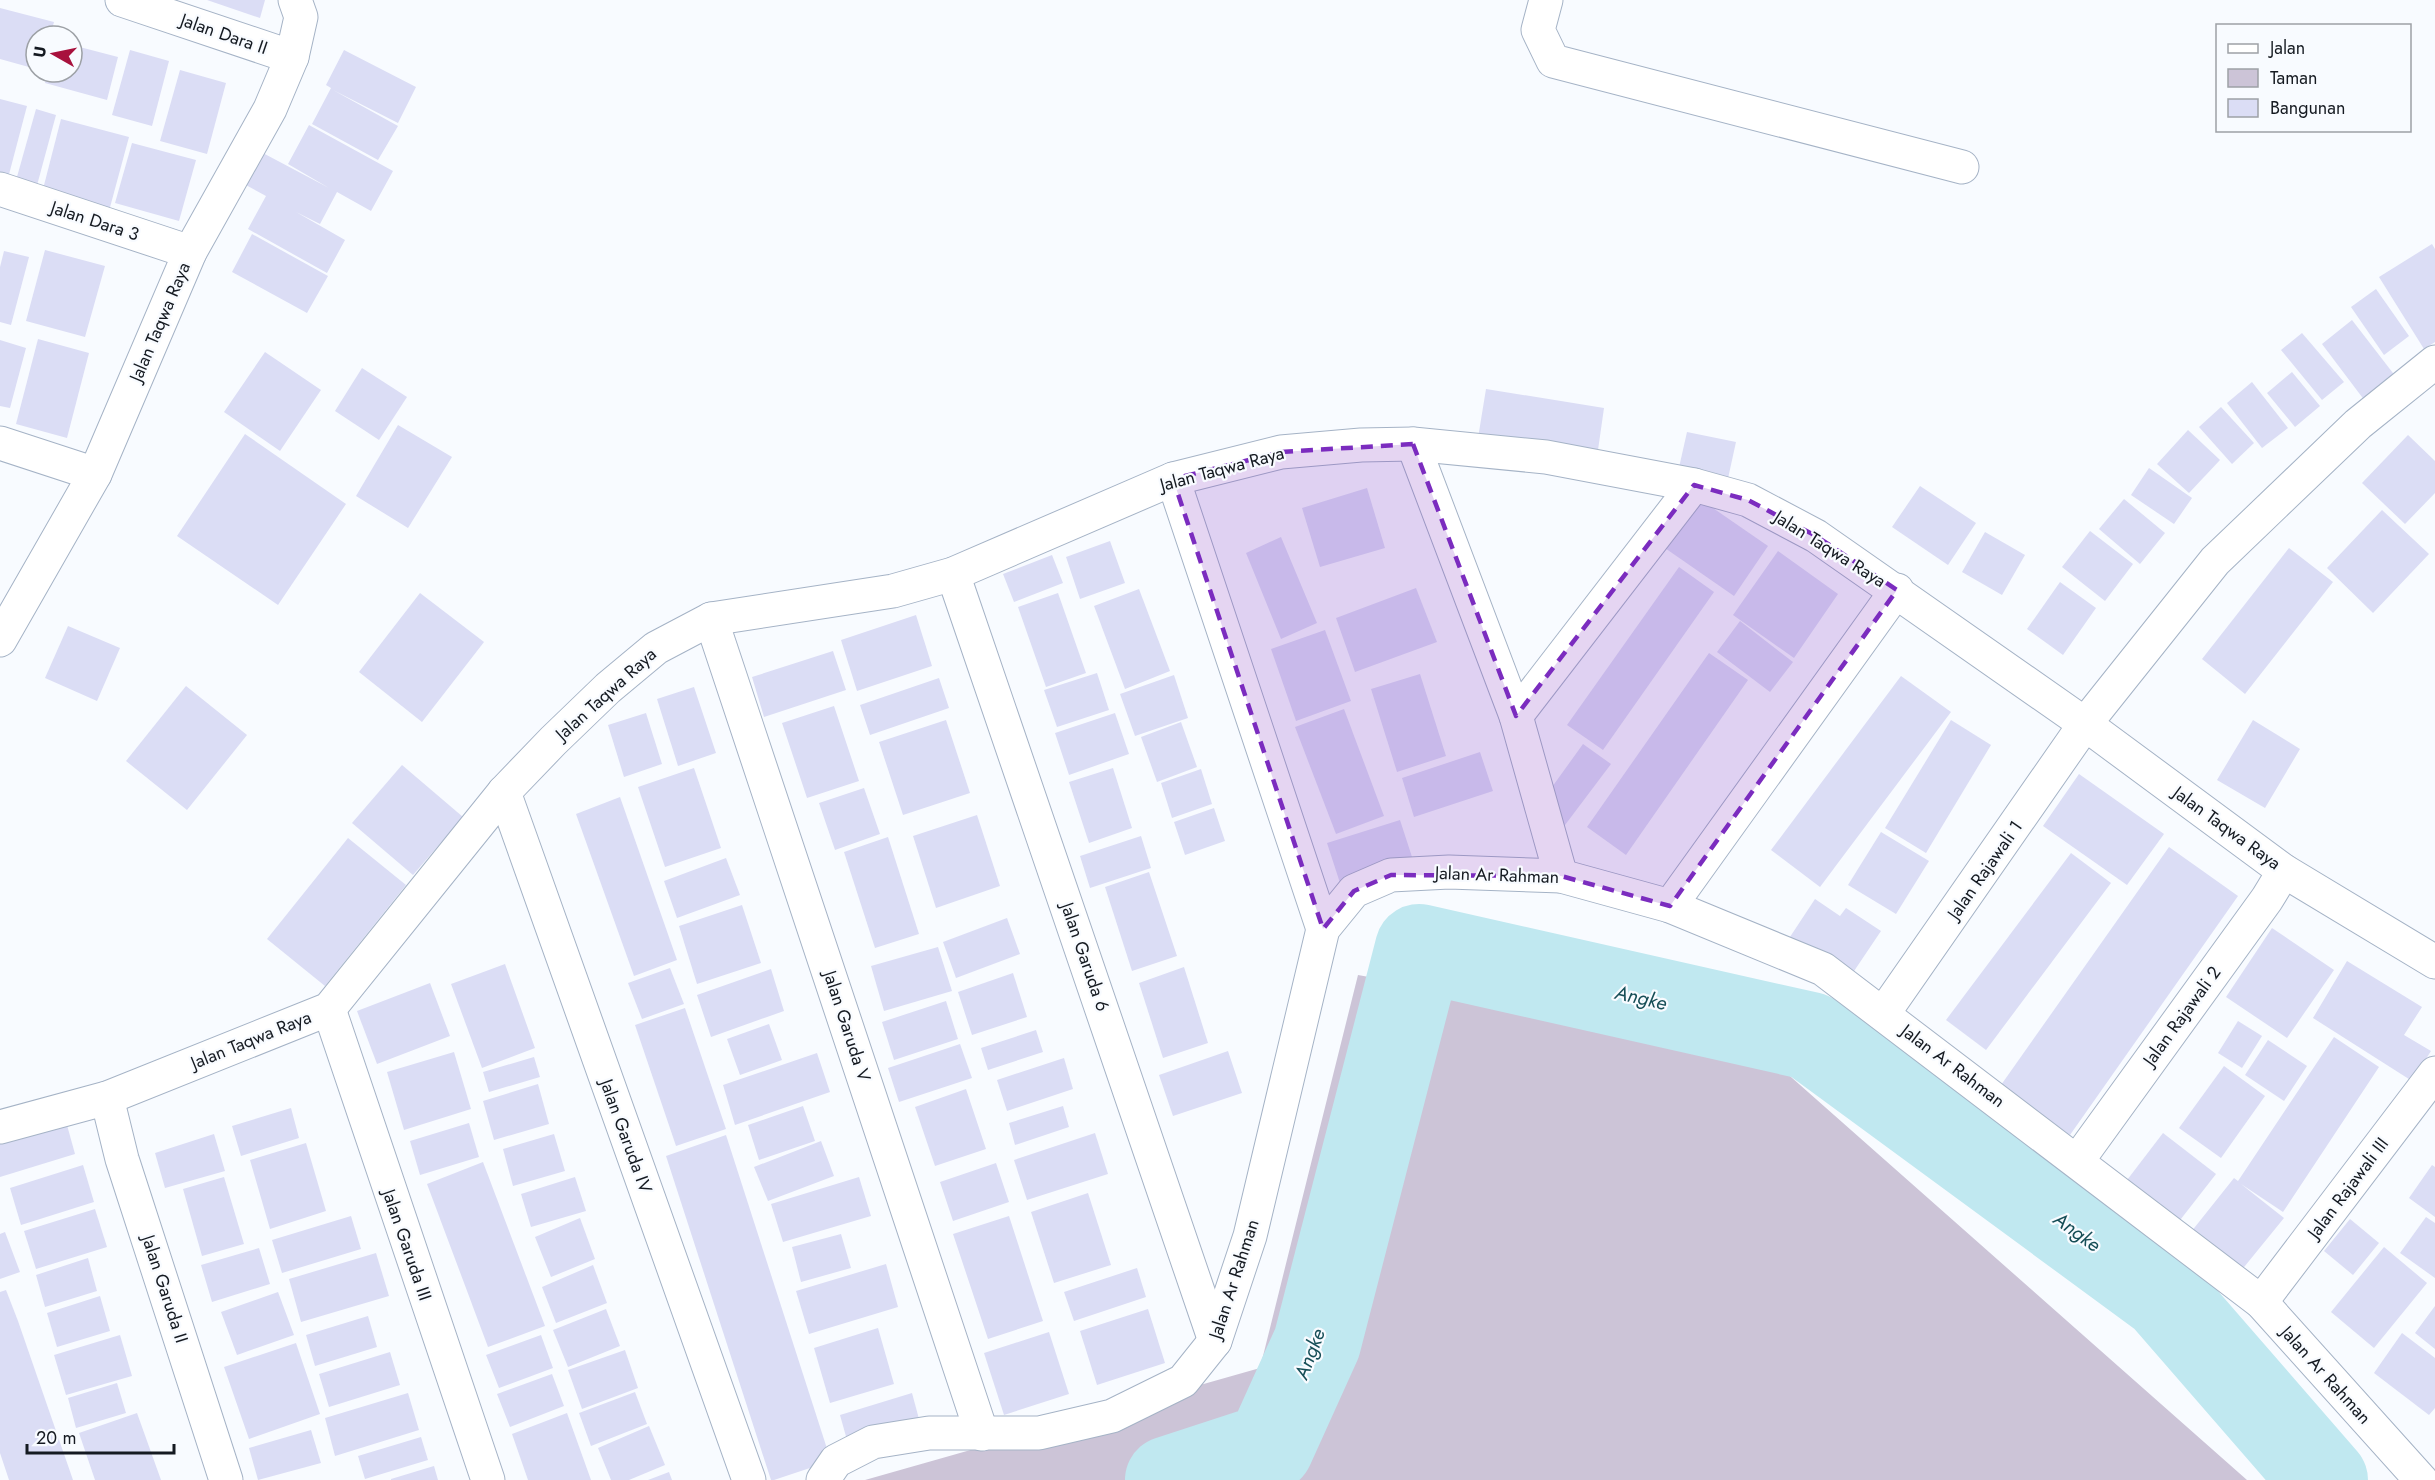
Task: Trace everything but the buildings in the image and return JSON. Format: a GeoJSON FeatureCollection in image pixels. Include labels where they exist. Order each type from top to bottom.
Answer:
{"type":"FeatureCollection","features":[{"type":"Feature","properties":{"kind":"street","name":"Jalan Dara II"},"geometry":{"type":"LineString","coordinates":[[122,0],[292,57]]}},
{"type":"Feature","properties":{"kind":"street","name":"Jalan Taqwa Raya"},"geometry":{"type":"LineString","coordinates":[[0,640],[95,474],[190,252],[270,109],[292,57],[301,17],[295,0]]}},
{"type":"Feature","properties":{"kind":"street"},"geometry":{"type":"LineString","coordinates":[[1546,0],[1538,30],[1553,61],[1962,167]]}},
{"type":"Feature","properties":{"kind":"street","name":"Jalan Dara 3"},"geometry":{"type":"LineString","coordinates":[[0,189],[190,252]]}},
{"type":"Feature","properties":{"kind":"street","name":"Jalan Rajawali 1"},"geometry":{"type":"LineString","coordinates":[[1883,1014],[2085,724],[2215,561],[2358,424],[2435,362]]}},
{"type":"Feature","properties":{"kind":"street"},"geometry":{"type":"LineString","coordinates":[[0,443],[95,474]]}},
{"type":"Feature","properties":{"kind":"street","name":"Jalan Taqwa Raya"},"geometry":{"type":"LineString","coordinates":[[0,1127],[107,1098],[329,1009],[504,792],[608,688],[656,648],[711,619],[893,591],[953,573],[1173,479],[1281,452],[1413,444],[1546,457],[1694,485],[1758,505],[1816,536],[1897,590],[2085,724],[2284,871],[2435,963]]}},
{"type":"Feature","properties":{"kind":"street"},"geometry":{"type":"LineString","coordinates":[[1413,444],[1516,716],[1561,876]]}},
{"type":"Feature","properties":{"kind":"street"},"geometry":{"type":"LineString","coordinates":[[1173,479],[1323,929]]}},
{"type":"Feature","properties":{"kind":"street"},"geometry":{"type":"LineString","coordinates":[[1516,716],[1694,485]]}},
{"type":"Feature","properties":{"kind":"street","name":"Jalan Garuda 6"},"geometry":{"type":"LineString","coordinates":[[953,573],[1215,1341]]}},
{"type":"Feature","properties":{"kind":"street"},"geometry":{"type":"LineString","coordinates":[[1670,906],[1897,590]]}},
{"type":"Feature","properties":{"kind":"street","name":"Jalan Garuda V"},"geometry":{"type":"LineString","coordinates":[[711,619],[982,1434]]}},
{"type":"Feature","properties":{"kind":"street","name":"Jalan Garuda IV"},"geometry":{"type":"LineString","coordinates":[[504,792],[749,1480]]}},
{"type":"Feature","properties":{"kind":"street","name":"Jalan Rajawali 2"},"geometry":{"type":"LineString","coordinates":[[2078,1160],[2267,899],[2284,871]]}},
{"type":"Feature","properties":{"kind":"street","name":"Jalan Ar Rahman"},"geometry":{"type":"LineString","coordinates":[[823,1480],[836,1461],[873,1442],[929,1433],[1039,1433],[1112,1416],[1183,1381],[1215,1341],[1250,1236],[1323,929],[1353,891],[1391,875],[1449,872],[1561,876],[1670,906],[1823,969],[2078,1160],[2261,1302],[2421,1480]]}},
{"type":"Feature","properties":{"kind":"street","name":"Jalan Garuda III"},"geometry":{"type":"LineString","coordinates":[[329,1009],[488,1480]]}},
{"type":"Feature","properties":{"kind":"street","name":"Jalan Rajawali III"},"geometry":{"type":"LineString","coordinates":[[2261,1302],[2435,1073]]}},
{"type":"Feature","properties":{"kind":"street","name":"Jalan Garuda II"},"geometry":{"type":"LineString","coordinates":[[107,1098],[122,1159],[226,1480]]}},
{"type":"Feature","properties":{"kind":"street"},"geometry":{"type":"LineString","coordinates":[[2426,1480],[2435,1469]]}},
{"type":"Feature","properties":{"kind":"highlighted area"},"geometry":{"type":"Polygon","coordinates":[[[1413,444],[1516,716],[1694,485],[1748,500],[1816,536],[1897,590],[1670,906],[1561,876],[1391,875],[1354,891],[1323,929],[1173,479],[1281,452],[1413,444]]]}},
{"type":"Feature","properties":{"kind":"green space"},"geometry":{"type":"Polygon","coordinates":[[[1358,975],[1757,1047],[2247,1480],[865,1480],[1260,1368],[1358,975]]]}},
{"type":"Feature","properties":{"kind":"waterway","name":"Angke"},"geometry":{"type":"LineString","coordinates":[[1169,1480],[1270,1447],[1317,1343],[1419,948],[1810,1036],[2164,1296],[2324,1480]]}}]}
